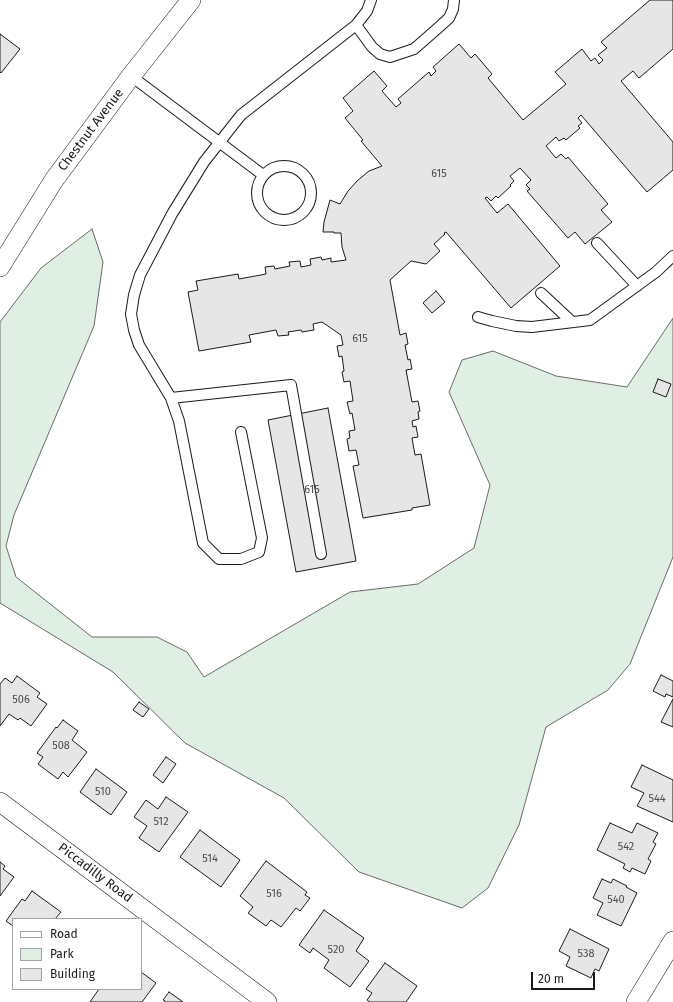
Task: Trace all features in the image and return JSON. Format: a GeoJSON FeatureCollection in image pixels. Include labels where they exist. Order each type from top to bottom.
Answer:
{"type":"FeatureCollection","features":[{"type":"Feature","properties":{"kind":"street","name":"Chestnut Avenue"},"geometry":{"type":"LineString","coordinates":[[0,267],[54,180],[131,76],[191,0]]}},
{"type":"Feature","properties":{"kind":"street","name":"Piccadilly Road"},"geometry":{"type":"LineString","coordinates":[[0,802],[268,1002]]}},
{"type":"Feature","properties":{"kind":"street"},"geometry":{"type":"LineString","coordinates":[[636,1002],[673,941]]}},
{"type":"Feature","properties":{"kind":"lane"},"geometry":{"type":"LineString","coordinates":[[241,432],[262,538],[259,552],[241,559],[219,559],[202,542],[179,421],[171,398],[139,345],[134,330],[131,314],[134,295],[140,275],[172,214],[204,162],[242,115],[356,25],[367,10],[371,0]]}},
{"type":"Feature","properties":{"kind":"lane"},"geometry":{"type":"LineString","coordinates":[[356,25],[372,47],[380,54],[390,56],[414,49],[449,18],[453,9],[454,0]]}},
{"type":"Feature","properties":{"kind":"lane"},"geometry":{"type":"LineString","coordinates":[[131,76],[263,175]]}},
{"type":"Feature","properties":{"kind":"lane"},"geometry":{"type":"LineString","coordinates":[[278,166],[296,168],[303,173],[308,180],[311,189],[311,198],[308,206],[295,218],[286,220],[276,219],[268,215],[261,209],[257,200],[256,191],[258,182],[263,175],[270,169],[278,166]]}},
{"type":"Feature","properties":{"kind":"lane"},"geometry":{"type":"LineString","coordinates":[[597,243],[637,286]]}},
{"type":"Feature","properties":{"kind":"lane"},"geometry":{"type":"LineString","coordinates":[[478,316],[492,322],[532,327],[590,320],[656,272],[673,256]]}},
{"type":"Feature","properties":{"kind":"lane"},"geometry":{"type":"LineString","coordinates":[[541,293],[572,322]]}},
{"type":"Feature","properties":{"kind":"lane"},"geometry":{"type":"LineString","coordinates":[[171,398],[291,386],[321,554]]}},
{"type":"Feature","properties":{"kind":"green space"},"geometry":{"type":"Polygon","coordinates":[[[92,229],[103,262],[94,326],[14,515],[6,546],[16,577],[92,637],[157,637],[187,652],[204,677],[350,592],[418,584],[474,548],[490,485],[449,392],[462,360],[493,351],[556,376],[627,387],[673,318],[673,557],[630,664],[608,690],[546,727],[519,825],[488,888],[462,908],[359,872],[284,798],[185,743],[113,672],[0,603],[0,322],[41,268],[92,229]]]}},
{"type":"Feature","properties":{"kind":"building"},"geometry":{"type":"Polygon","coordinates":[[[650,0],[673,0],[673,49],[639,78],[633,71],[621,81],[673,142],[673,170],[647,192],[581,115],[578,118],[582,123],[578,126],[580,128],[566,140],[564,138],[559,141],[556,137],[546,146],[556,158],[561,154],[566,159],[568,157],[608,204],[601,210],[612,222],[585,244],[575,232],[568,238],[527,191],[530,189],[526,185],[531,180],[520,168],[510,176],[514,181],[510,185],[511,186],[498,198],[496,196],[491,201],[487,197],[485,198],[497,213],[508,204],[560,266],[511,308],[446,232],[434,244],[440,251],[426,264],[411,261],[390,280],[400,335],[406,333],[408,344],[405,345],[408,360],[410,359],[412,369],[406,370],[412,402],[418,401],[420,411],[418,412],[419,419],[412,421],[413,427],[416,426],[418,437],[412,438],[415,455],[421,454],[430,505],[412,508],[412,510],[363,518],[353,466],[359,465],[356,450],[349,451],[347,439],[350,438],[349,431],[355,430],[352,413],[350,414],[347,402],[353,401],[350,381],[344,382],[342,372],[344,371],[342,356],[339,357],[337,346],[343,345],[341,335],[322,322],[313,324],[314,330],[288,332],[289,335],[278,336],[276,330],[249,335],[251,342],[199,351],[188,292],[198,290],[196,281],[238,274],[239,279],[266,274],[265,267],[274,266],[275,269],[290,266],[289,262],[300,261],[301,267],[311,265],[310,259],[321,257],[322,260],[331,258],[331,262],[346,260],[342,247],[341,233],[323,232],[324,222],[330,200],[340,204],[348,191],[357,181],[369,171],[382,166],[361,141],[363,140],[345,118],[353,111],[343,98],[374,71],[387,86],[382,91],[396,107],[401,103],[398,99],[429,72],[431,76],[436,71],[433,67],[459,44],[471,58],[475,54],[492,74],[488,78],[523,120],[566,84],[555,72],[582,49],[591,61],[595,58],[599,64],[603,60],[598,55],[607,48],[601,42],[650,0]]]}},
{"type":"Feature","properties":{"kind":"building"},"geometry":{"type":"Polygon","coordinates":[[[0,34],[20,49],[1,73],[0,72],[0,34]]]}},
{"type":"Feature","properties":{"kind":"building"},"geometry":{"type":"Polygon","coordinates":[[[436,291],[445,302],[432,313],[423,303],[436,291]]]}},
{"type":"Feature","properties":{"kind":"building"},"geometry":{"type":"Polygon","coordinates":[[[658,379],[671,384],[666,397],[653,392],[658,379]]]}},
{"type":"Feature","properties":{"kind":"building"},"geometry":{"type":"Polygon","coordinates":[[[328,408],[356,561],[296,572],[268,420],[328,408]]]}},
{"type":"Feature","properties":{"kind":"building"},"geometry":{"type":"Polygon","coordinates":[[[661,675],[673,681],[673,697],[666,694],[665,697],[653,691],[661,675]]]}},
{"type":"Feature","properties":{"kind":"building"},"geometry":{"type":"Polygon","coordinates":[[[17,676],[40,693],[37,697],[47,704],[31,726],[20,718],[18,720],[9,714],[0,726],[0,684],[5,678],[12,683],[17,676]]]}},
{"type":"Feature","properties":{"kind":"building"},"geometry":{"type":"Polygon","coordinates":[[[673,699],[673,727],[661,722],[673,699]]]}},
{"type":"Feature","properties":{"kind":"building"},"geometry":{"type":"Polygon","coordinates":[[[139,702],[149,709],[143,717],[133,710],[139,702]]]}},
{"type":"Feature","properties":{"kind":"building"},"geometry":{"type":"Polygon","coordinates":[[[63,720],[78,731],[72,740],[87,752],[68,777],[63,772],[58,779],[38,764],[43,757],[37,753],[63,720]]]}},
{"type":"Feature","properties":{"kind":"building"},"geometry":{"type":"Polygon","coordinates":[[[166,757],[176,764],[163,783],[153,775],[166,757]]]}},
{"type":"Feature","properties":{"kind":"building"},"geometry":{"type":"Polygon","coordinates":[[[642,765],[673,780],[673,822],[637,806],[644,793],[631,787],[642,765]]]}},
{"type":"Feature","properties":{"kind":"building"},"geometry":{"type":"Polygon","coordinates":[[[96,769],[127,792],[111,815],[80,792],[96,769]]]}},
{"type":"Feature","properties":{"kind":"building"},"geometry":{"type":"Polygon","coordinates":[[[166,797],[188,812],[159,852],[139,838],[147,826],[134,817],[146,800],[158,809],[166,797]]]}},
{"type":"Feature","properties":{"kind":"building"},"geometry":{"type":"Polygon","coordinates":[[[610,823],[632,833],[637,823],[658,833],[653,842],[656,844],[648,859],[651,861],[645,874],[632,868],[630,872],[623,868],[625,864],[597,850],[610,823]]]}},
{"type":"Feature","properties":{"kind":"building"},"geometry":{"type":"Polygon","coordinates":[[[200,830],[240,860],[221,887],[180,857],[200,830]]]}},
{"type":"Feature","properties":{"kind":"building"},"geometry":{"type":"Polygon","coordinates":[[[266,861],[307,892],[305,895],[310,898],[300,911],[296,908],[281,927],[271,920],[266,926],[248,913],[253,907],[240,896],[266,861]]]}},
{"type":"Feature","properties":{"kind":"building"},"geometry":{"type":"Polygon","coordinates":[[[0,862],[5,866],[3,869],[14,877],[0,896],[0,862]]]}},
{"type":"Feature","properties":{"kind":"building"},"geometry":{"type":"Polygon","coordinates":[[[602,879],[611,883],[613,879],[637,893],[621,926],[597,915],[603,903],[593,898],[602,879]]]}},
{"type":"Feature","properties":{"kind":"building"},"geometry":{"type":"Polygon","coordinates":[[[32,891],[61,912],[56,918],[12,918],[12,925],[6,921],[22,899],[25,901],[32,891]]]}},
{"type":"Feature","properties":{"kind":"building"},"geometry":{"type":"Polygon","coordinates":[[[324,910],[364,938],[356,951],[369,961],[350,987],[324,968],[329,960],[313,948],[310,953],[299,945],[324,910]]]}},
{"type":"Feature","properties":{"kind":"building"},"geometry":{"type":"Polygon","coordinates":[[[570,929],[609,949],[599,971],[595,969],[591,978],[566,966],[570,957],[559,951],[570,929]]]}},
{"type":"Feature","properties":{"kind":"building"},"geometry":{"type":"Polygon","coordinates":[[[385,963],[417,986],[406,1002],[370,1002],[367,1000],[372,993],[366,989],[385,963]]]}},
{"type":"Feature","properties":{"kind":"building"},"geometry":{"type":"Polygon","coordinates":[[[142,973],[156,983],[142,1002],[90,1002],[98,990],[142,990],[142,973]]]}},
{"type":"Feature","properties":{"kind":"building"},"geometry":{"type":"Polygon","coordinates":[[[169,992],[183,1002],[165,1002],[163,1000],[169,992]]]}}]}
